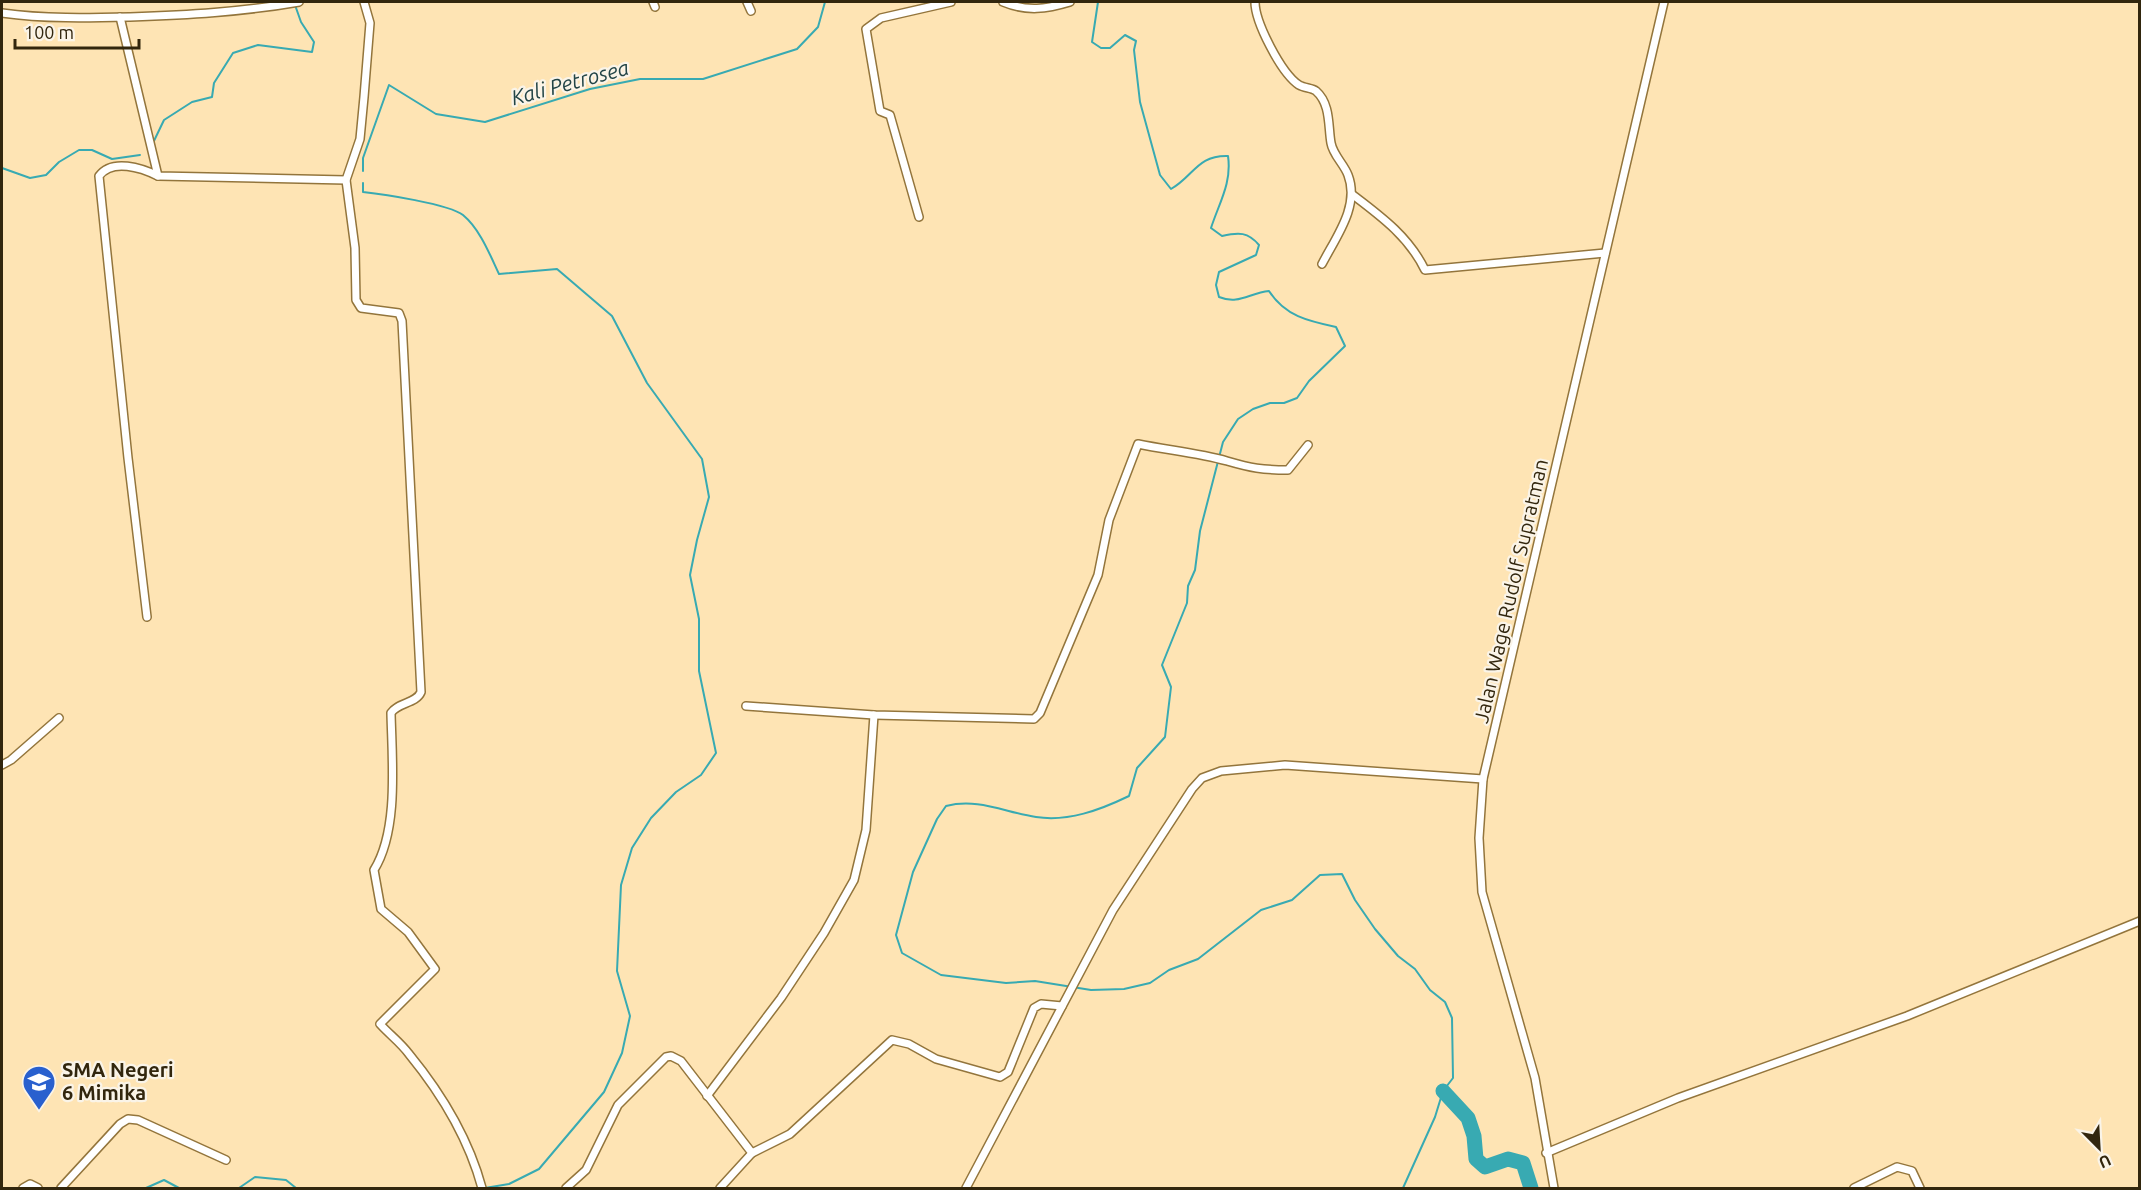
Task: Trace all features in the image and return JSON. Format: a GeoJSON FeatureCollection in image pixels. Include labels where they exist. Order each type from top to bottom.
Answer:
{"type":"FeatureCollection","features":[{"type":"Feature","properties":{"kind":"street"},"geometry":{"type":"LineString","coordinates":[[2,13],[72,19],[219,14],[299,2]]}},
{"type":"Feature","properties":{"kind":"street"},"geometry":{"type":"LineString","coordinates":[[364,2],[370,23],[360,139],[346,180],[355,248],[357,304],[365,309],[399,313],[402,321],[420,669],[420,696],[393,709],[391,713],[392,799],[381,860],[374,870],[381,909],[408,932],[435,969],[380,1024],[411,1056],[446,1109],[472,1156],[482,1188]]}},
{"type":"Feature","properties":{"kind":"street"},"geometry":{"type":"LineString","coordinates":[[747,2],[751,11]]}},
{"type":"Feature","properties":{"kind":"street"},"geometry":{"type":"LineString","coordinates":[[919,217],[890,115],[880,111],[866,29],[881,18],[951,2]]}},
{"type":"Feature","properties":{"kind":"street"},"geometry":{"type":"LineString","coordinates":[[1004,2],[1019,8],[1036,10],[1070,2]]}},
{"type":"Feature","properties":{"kind":"street"},"geometry":{"type":"LineString","coordinates":[[1255,2],[1255,10],[1276,58],[1298,84],[1316,91],[1325,105],[1331,145],[1348,174],[1353,195],[1346,218],[1322,264]]}},
{"type":"Feature","properties":{"kind":"street","name":"Jalan Wage Rudolf Supratman"},"geometry":{"type":"LineString","coordinates":[[1554,1188],[1546,1154],[1535,1078],[1482,892],[1479,838],[1483,779],[1664,2]]}},
{"type":"Feature","properties":{"kind":"street"},"geometry":{"type":"LineString","coordinates":[[120,17],[158,176]]}},
{"type":"Feature","properties":{"kind":"street"},"geometry":{"type":"LineString","coordinates":[[147,617],[98,183],[102,172],[110,168],[139,166],[158,176],[346,180]]}},
{"type":"Feature","properties":{"kind":"street"},"geometry":{"type":"LineString","coordinates":[[1353,195],[1386,220],[1407,241],[1425,270],[1605,253]]}},
{"type":"Feature","properties":{"kind":"street"},"geometry":{"type":"LineString","coordinates":[[746,706],[874,715],[1029,720],[1038,716],[1098,575],[1112,512],[1138,444],[1227,461],[1249,469],[1287,470],[1308,445]]}},
{"type":"Feature","properties":{"kind":"street"},"geometry":{"type":"LineString","coordinates":[[708,1096],[781,998],[824,933],[854,880],[866,830],[874,715]]}},
{"type":"Feature","properties":{"kind":"street"},"geometry":{"type":"LineString","coordinates":[[2,765],[11,760],[59,718]]}},
{"type":"Feature","properties":{"kind":"street"},"geometry":{"type":"LineString","coordinates":[[966,1188],[1119,900],[1196,783],[1211,773],[1285,765],[1483,779]]}},
{"type":"Feature","properties":{"kind":"street"},"geometry":{"type":"LineString","coordinates":[[1546,1154],[1678,1098],[1907,1016],[2139,921]]}},
{"type":"Feature","properties":{"kind":"street"},"geometry":{"type":"LineString","coordinates":[[720,1188],[752,1153],[790,1134],[892,1040],[909,1044],[936,1059],[1000,1077],[1008,1072],[1034,1008],[1046,1004],[1062,1006]]}},
{"type":"Feature","properties":{"kind":"street"},"geometry":{"type":"LineString","coordinates":[[566,1188],[586,1170],[618,1105],[666,1058],[675,1056],[752,1153]]}},
{"type":"Feature","properties":{"kind":"street"},"geometry":{"type":"LineString","coordinates":[[61,1188],[120,1124],[128,1119],[138,1120],[226,1160]]}},
{"type":"Feature","properties":{"kind":"street"},"geometry":{"type":"LineString","coordinates":[[1854,1188],[1896,1167],[1912,1171],[1920,1188]]}},
{"type":"Feature","properties":{"kind":"street"},"geometry":{"type":"LineString","coordinates":[[24,1188],[30,1184],[38,1188]]}},
{"type":"Feature","properties":{"kind":"waterway","name":"Kali Petrosea"},"geometry":{"type":"LineString","coordinates":[[363,171],[363,158],[389,85],[436,114],[485,122],[590,89],[640,79],[703,79],[797,49],[818,27],[825,2]]}},
{"type":"Feature","properties":{"kind":"waterway"},"geometry":{"type":"LineString","coordinates":[[1098,2],[1092,42],[1101,48],[1110,48],[1125,35],[1136,41],[1134,50],[1140,102],[1160,175],[1171,189],[1202,163],[1209,159],[1228,156],[1229,166],[1224,193],[1211,228],[1222,236],[1247,235],[1259,245],[1256,255],[1219,272],[1216,285],[1219,297],[1232,300],[1269,291],[1290,312],[1307,320],[1336,327],[1345,346],[1309,381],[1297,398],[1253,409],[1238,419],[1223,442],[1200,531],[1195,570],[1188,586],[1187,603],[1162,665],[1171,687],[1165,737],[1137,768],[1129,796],[1095,810],[1060,818],[1036,817],[980,805],[946,806],[937,819],[913,872],[896,935],[902,953],[941,975],[1006,983],[1035,981],[1091,990],[1124,989],[1150,983],[1169,970],[1198,959],[1261,910],[1292,900],[1320,875],[1342,874],[1355,900],[1375,929],[1398,956],[1415,969],[1430,990],[1445,1002],[1452,1018],[1453,1078],[1443,1091],[1435,1117],[1403,1188]]}},
{"type":"Feature","properties":{"kind":"waterway"},"geometry":{"type":"LineString","coordinates":[[152,145],[164,120],[192,102],[212,97],[214,83],[233,53],[258,45],[312,52],[314,42],[301,22],[295,5]]}},
{"type":"Feature","properties":{"kind":"waterway"},"geometry":{"type":"LineString","coordinates":[[2,168],[30,178],[46,175],[59,162],[79,150],[92,150],[112,159],[140,155]]}},
{"type":"Feature","properties":{"kind":"waterway","name":"Kali Petrosea"},"geometry":{"type":"LineString","coordinates":[[363,183],[363,192],[415,200],[444,207],[463,215],[475,227],[499,274],[557,269],[612,316],[647,383],[702,459],[709,497],[690,575],[699,619],[699,671],[716,753],[701,775],[676,792],[651,818],[632,848],[621,885],[617,971],[630,1016],[622,1053],[604,1092],[539,1169],[509,1184],[485,1188]]}},
{"type":"Feature","properties":{"kind":"waterway"},"geometry":{"type":"LineString","coordinates":[[1443,1091],[1468,1118],[1474,1136],[1476,1159],[1485,1167],[1508,1159],[1523,1163],[1531,1188]]}},
{"type":"Feature","properties":{"kind":"waterway","name":"Kali Petrosea"},"geometry":{"type":"LineString","coordinates":[[239,1188],[255,1177],[286,1180],[296,1188]]}},
{"type":"Feature","properties":{"kind":"waterway","name":"Kali Petrosea"},"geometry":{"type":"LineString","coordinates":[[146,1188],[164,1180],[179,1188]]}},
{"type":"Feature","properties":{"kind":"place","name":"SMA Negeri 6 Mimika"},"geometry":{"type":"Point","coordinates":[39,1111]}}]}
